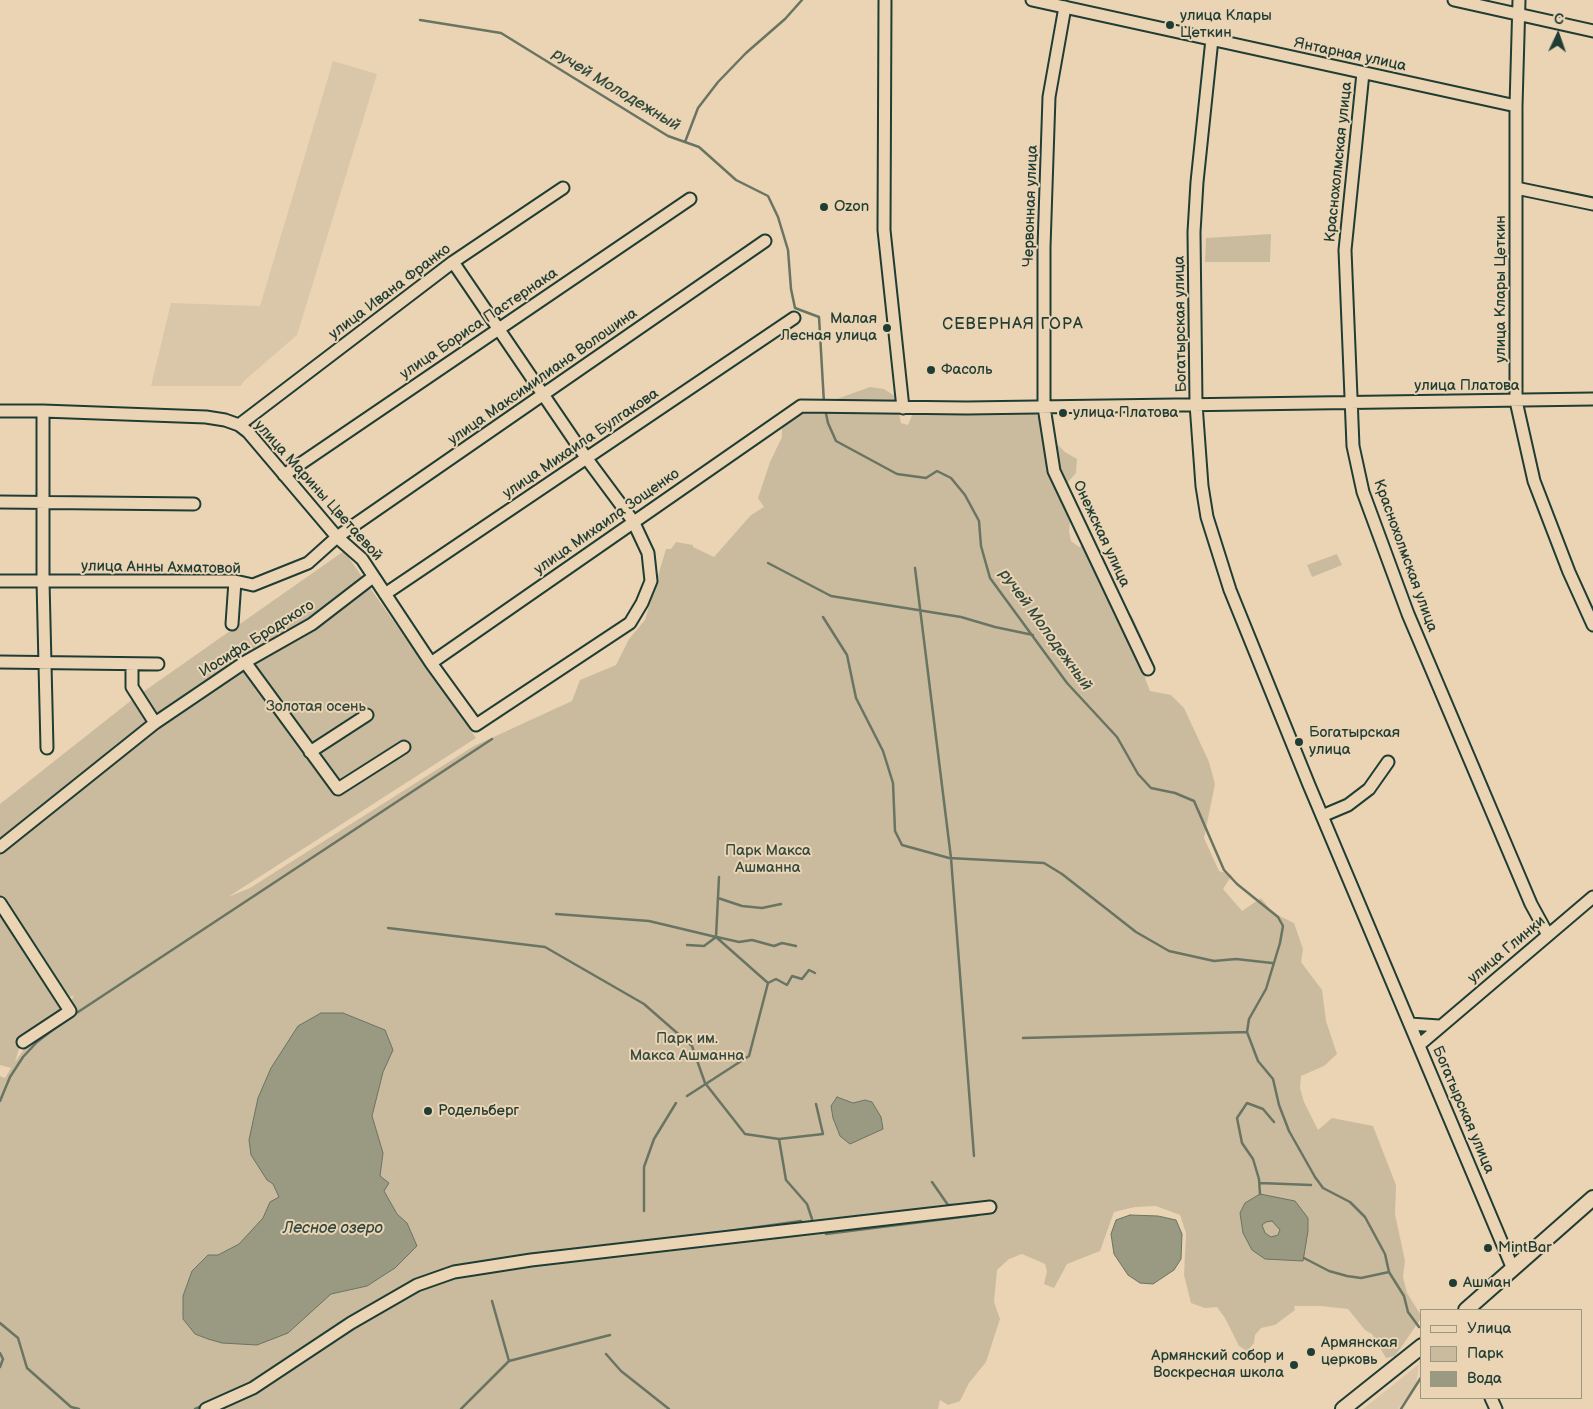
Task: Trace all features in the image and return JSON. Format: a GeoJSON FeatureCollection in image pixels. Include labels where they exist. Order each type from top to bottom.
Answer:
{"type":"FeatureCollection","features":[{"type":"Feature","properties":{"kind":"main road"},"geometry":{"type":"LineString","coordinates":[[1467,1309],[1593,1198]]}},
{"type":"Feature","properties":{"kind":"main road"},"geometry":{"type":"LineString","coordinates":[[1343,1409],[1420,1348]]}},
{"type":"Feature","properties":{"kind":"street"},"geometry":{"type":"LineString","coordinates":[[885,0],[884,230],[904,408]]}},
{"type":"Feature","properties":{"kind":"street","name":"Янтарная улица"},"geometry":{"type":"LineString","coordinates":[[1032,0],[1516,106]]}},
{"type":"Feature","properties":{"kind":"street"},"geometry":{"type":"LineString","coordinates":[[1454,0],[1593,31]]}},
{"type":"Feature","properties":{"kind":"street","name":"улица Клары Цеткин"},"geometry":{"type":"LineString","coordinates":[[1519,0],[1516,106],[1516,401],[1534,481],[1569,572],[1593,625]]}},
{"type":"Feature","properties":{"kind":"street","name":"Червонная улица"},"geometry":{"type":"LineString","coordinates":[[1044,407],[1044,247],[1050,97],[1065,7]]}},
{"type":"Feature","properties":{"kind":"street","name":"Богатырская улица"},"geometry":{"type":"LineString","coordinates":[[1212,39],[1195,207],[1196,404],[1202,486],[1212,539],[1230,590],[1322,816],[1513,1269]]}},
{"type":"Feature","properties":{"kind":"street","name":"Краснохолмская улица"},"geometry":{"type":"LineString","coordinates":[[1363,73],[1345,250],[1353,446],[1363,492],[1408,614],[1531,904],[1548,935]]}},
{"type":"Feature","properties":{"kind":"street","name":"улица Ивана Франко"},"geometry":{"type":"LineString","coordinates":[[239,425],[452,262],[564,188]]}},
{"type":"Feature","properties":{"kind":"street"},"geometry":{"type":"LineString","coordinates":[[1516,188],[1593,204]]}},
{"type":"Feature","properties":{"kind":"street","name":"улица Бориса Пастернака"},"geometry":{"type":"LineString","coordinates":[[284,475],[690,199]]}},
{"type":"Feature","properties":{"kind":"street","name":"улица Максимилиана Волошина"},"geometry":{"type":"LineString","coordinates":[[337,537],[766,241]]}},
{"type":"Feature","properties":{"kind":"street"},"geometry":{"type":"LineString","coordinates":[[452,262],[587,459],[633,520]]}},
{"type":"Feature","properties":{"kind":"street","name":"улица Михаила Булгакова"},"geometry":{"type":"LineString","coordinates":[[385,594],[794,318]]}},
{"type":"Feature","properties":{"kind":"street","name":"улица Платова"},"geometry":{"type":"LineString","coordinates":[[801,406],[904,408],[1044,407],[1593,399]]}},
{"type":"Feature","properties":{"kind":"street","name":"улица Михаила Зощенко"},"geometry":{"type":"LineString","coordinates":[[430,663],[633,520],[801,406]]}},
{"type":"Feature","properties":{"kind":"street","name":"Онежская улица"},"geometry":{"type":"LineString","coordinates":[[1044,407],[1054,471],[1148,669]]}},
{"type":"Feature","properties":{"kind":"street"},"geometry":{"type":"LineString","coordinates":[[43,410],[43,581],[47,748]]}},
{"type":"Feature","properties":{"kind":"street","name":"улица Марины Цветаевой"},"geometry":{"type":"LineString","coordinates":[[0,411],[43,410],[206,417],[239,425],[248,432],[337,537],[362,559],[430,663],[476,725],[630,623],[642,603],[651,581],[648,553],[633,520]]}},
{"type":"Feature","properties":{"kind":"street"},"geometry":{"type":"LineString","coordinates":[[0,502],[194,504]]}},
{"type":"Feature","properties":{"kind":"street","name":"улица Анны Ахматовой"},"geometry":{"type":"LineString","coordinates":[[0,581],[235,581],[253,585],[308,563],[337,537]]}},
{"type":"Feature","properties":{"kind":"street","name":"Иосифа Бродского"},"geometry":{"type":"LineString","coordinates":[[0,847],[155,723],[246,662],[312,624],[373,576]]}},
{"type":"Feature","properties":{"kind":"street"},"geometry":{"type":"LineString","coordinates":[[232,624],[235,581]]}},
{"type":"Feature","properties":{"kind":"street"},"geometry":{"type":"LineString","coordinates":[[0,662],[158,664]]}},
{"type":"Feature","properties":{"kind":"street"},"geometry":{"type":"LineString","coordinates":[[246,662],[338,789],[404,747]]}},
{"type":"Feature","properties":{"kind":"street"},"geometry":{"type":"LineString","coordinates":[[132,664],[132,687],[155,723]]}},
{"type":"Feature","properties":{"kind":"street"},"geometry":{"type":"LineString","coordinates":[[310,752],[367,715]]}},
{"type":"Feature","properties":{"kind":"street"},"geometry":{"type":"LineString","coordinates":[[1322,816],[1348,805],[1369,789],[1388,762]]}},
{"type":"Feature","properties":{"kind":"street","name":"улица Глинки"},"geometry":{"type":"LineString","coordinates":[[1419,1045],[1439,1026],[1593,897]]}},
{"type":"Feature","properties":{"kind":"street"},"geometry":{"type":"LineString","coordinates":[[0,903],[70,1011],[23,1042]]}},
{"type":"Feature","properties":{"kind":"street"},"geometry":{"type":"LineString","coordinates":[[1410,1024],[1439,1026]]}},
{"type":"Feature","properties":{"kind":"street"},"geometry":{"type":"LineString","coordinates":[[206,1409],[254,1388],[351,1323],[417,1285],[454,1272],[531,1260],[990,1207]]}},
{"type":"Feature","properties":{"kind":"shaded area"},"geometry":{"type":"Polygon","coordinates":[[[333,61],[377,74],[297,335],[244,381],[241,386],[151,386],[171,303],[260,306],[333,61]]]}},
{"type":"Feature","properties":{"kind":"shaded area"},"geometry":{"type":"Polygon","coordinates":[[[1419,1364],[1416,1385],[1398,1409],[1363,1409],[1419,1364]]]}},
{"type":"Feature","properties":{"kind":"green space"},"geometry":{"type":"Polygon","coordinates":[[[1271,234],[1270,262],[1205,262],[1206,238],[1271,234]]]}},
{"type":"Feature","properties":{"kind":"green space","name":"Парк Макса Ашманна"},"geometry":{"type":"Polygon","coordinates":[[[870,387],[884,389],[896,397],[901,423],[908,425],[913,413],[1034,412],[1041,420],[1043,430],[1065,452],[1077,459],[1076,473],[1068,482],[1073,498],[1069,531],[1071,541],[1079,547],[1092,543],[1114,591],[1133,618],[1145,645],[1153,672],[1145,678],[1150,691],[1171,695],[1184,708],[1209,762],[1215,784],[1204,838],[1219,871],[1232,875],[1223,889],[1242,911],[1261,898],[1273,913],[1294,923],[1303,949],[1301,962],[1322,990],[1326,1021],[1337,1054],[1324,1066],[1301,1076],[1300,1088],[1304,1102],[1318,1130],[1332,1118],[1373,1126],[1396,1185],[1395,1214],[1405,1261],[1403,1277],[1407,1293],[1420,1314],[1420,1320],[1395,1356],[1386,1358],[1372,1334],[1365,1330],[1348,1309],[1321,1306],[1294,1306],[1295,1310],[1275,1325],[1261,1328],[1255,1335],[1254,1343],[1247,1351],[1239,1346],[1225,1318],[1217,1307],[1205,1308],[1191,1303],[1184,1275],[1186,1233],[1180,1215],[1156,1206],[1135,1207],[1114,1212],[1100,1251],[1067,1264],[1054,1288],[1044,1284],[1047,1271],[1045,1264],[1022,1254],[1009,1259],[997,1270],[994,1302],[1000,1319],[986,1362],[969,1383],[960,1401],[948,1405],[940,1400],[938,1409],[0,1409],[0,1076],[5,1078],[11,1068],[0,1065],[0,917],[36,961],[65,1008],[23,1035],[15,1062],[34,1035],[65,1013],[74,995],[70,997],[0,901],[0,804],[133,699],[344,551],[476,738],[228,897],[250,888],[474,746],[572,701],[580,680],[616,665],[629,639],[645,620],[666,549],[671,549],[676,542],[693,545],[693,547],[714,557],[751,515],[764,507],[758,498],[770,462],[782,437],[782,424],[790,411],[834,400],[870,387]]]}},
{"type":"Feature","properties":{"kind":"green space"},"geometry":{"type":"Polygon","coordinates":[[[1337,554],[1342,565],[1312,577],[1307,565],[1337,554]]]}},
{"type":"Feature","properties":{"kind":"water","name":"Лесное озеро"},"geometry":{"type":"Polygon","coordinates":[[[321,1013],[343,1013],[385,1030],[393,1050],[383,1072],[372,1116],[383,1153],[380,1176],[389,1183],[384,1191],[397,1214],[407,1223],[417,1246],[395,1268],[367,1286],[331,1294],[288,1333],[257,1345],[222,1343],[208,1339],[195,1334],[183,1319],[183,1296],[192,1271],[208,1255],[218,1255],[239,1244],[263,1218],[270,1202],[279,1197],[273,1184],[267,1180],[251,1155],[249,1140],[258,1098],[271,1068],[298,1026],[321,1013]]]}},
{"type":"Feature","properties":{"kind":"water"},"geometry":{"type":"Polygon","coordinates":[[[837,1097],[853,1103],[865,1100],[872,1102],[881,1117],[883,1129],[850,1144],[840,1136],[833,1118],[831,1106],[837,1097]]]}},
{"type":"Feature","properties":{"kind":"water"},"geometry":{"type":"Polygon","coordinates":[[[1260,1194],[1295,1201],[1308,1218],[1308,1231],[1303,1261],[1265,1259],[1252,1250],[1243,1233],[1240,1213],[1245,1203],[1260,1194]],[[1272,1221],[1262,1225],[1265,1233],[1271,1237],[1278,1235],[1280,1230],[1272,1221]]]}},
{"type":"Feature","properties":{"kind":"water"},"geometry":{"type":"Polygon","coordinates":[[[1130,1215],[1158,1216],[1176,1220],[1182,1234],[1181,1259],[1174,1270],[1153,1284],[1140,1283],[1128,1275],[1114,1254],[1111,1234],[1116,1220],[1130,1215]]]}},
{"type":"Feature","properties":{"kind":"waterway"},"geometry":{"type":"LineString","coordinates":[[685,142],[698,108],[718,82],[746,53],[785,19],[802,0]]}},
{"type":"Feature","properties":{"kind":"waterway","name":"ручей Молодежный"},"geometry":{"type":"LineString","coordinates":[[420,20],[501,33],[668,136],[699,147],[736,180],[768,196],[778,217],[788,250],[791,289],[795,308],[819,317],[824,403]]}},
{"type":"Feature","properties":{"kind":"waterway","name":"ручей Молодежный"},"geometry":{"type":"LineString","coordinates":[[825,409],[828,423],[836,441],[897,474],[926,478],[937,471],[951,478],[965,495],[979,521],[981,546],[990,578],[1067,683],[1117,737],[1138,774],[1151,788],[1175,793],[1194,801],[1224,870],[1237,884],[1278,917],[1283,926],[1280,943],[1266,989],[1249,1019],[1247,1032],[1258,1061],[1273,1079],[1279,1105],[1289,1131],[1315,1177],[1323,1188],[1350,1202],[1365,1217],[1385,1254],[1389,1272],[1404,1296],[1408,1312],[1419,1327]]}},
{"type":"Feature","properties":{"kind":"waterway"},"geometry":{"type":"LineString","coordinates":[[768,563],[831,596],[961,617],[1033,635]]}},
{"type":"Feature","properties":{"kind":"waterway"},"geometry":{"type":"LineString","coordinates":[[915,568],[951,858],[974,1156]]}},
{"type":"Feature","properties":{"kind":"waterway"},"geometry":{"type":"LineString","coordinates":[[823,617],[847,655],[856,698],[883,751],[893,783],[895,831],[902,845],[949,858],[1044,863],[1062,874],[1136,932],[1169,951],[1214,961],[1236,959],[1272,963]]}},
{"type":"Feature","properties":{"kind":"waterway"},"geometry":{"type":"LineString","coordinates":[[72,1016],[492,739]]}},
{"type":"Feature","properties":{"kind":"waterway"},"geometry":{"type":"LineString","coordinates":[[687,945],[704,946],[716,937],[719,877]]}},
{"type":"Feature","properties":{"kind":"waterway"},"geometry":{"type":"LineString","coordinates":[[718,898],[742,906],[762,908],[781,904]]}},
{"type":"Feature","properties":{"kind":"waterway"},"geometry":{"type":"LineString","coordinates":[[556,914],[649,921],[716,937],[768,983],[749,1056],[687,1096]]}},
{"type":"Feature","properties":{"kind":"waterway"},"geometry":{"type":"LineString","coordinates":[[388,928],[545,947],[644,1004],[692,1046],[705,1083],[745,1134],[779,1139],[786,1180],[807,1204],[812,1219]]}},
{"type":"Feature","properties":{"kind":"waterway"},"geometry":{"type":"LineString","coordinates":[[717,937],[739,942],[752,940],[774,946],[782,943],[796,946]]}},
{"type":"Feature","properties":{"kind":"waterway"},"geometry":{"type":"LineString","coordinates":[[768,983],[776,979],[787,985],[792,976],[802,979],[809,970],[815,973]]}},
{"type":"Feature","properties":{"kind":"waterway"},"geometry":{"type":"LineString","coordinates":[[0,1101],[10,1077],[23,1057],[37,1042],[59,1025]]}},
{"type":"Feature","properties":{"kind":"waterway"},"geometry":{"type":"LineString","coordinates":[[1023,1038],[1247,1032]]}},
{"type":"Feature","properties":{"kind":"waterway"},"geometry":{"type":"LineString","coordinates":[[644,1211],[644,1167],[654,1139],[676,1103]]}},
{"type":"Feature","properties":{"kind":"waterway"},"geometry":{"type":"LineString","coordinates":[[1260,1194],[1259,1179],[1253,1159],[1242,1143],[1237,1118],[1247,1103],[1263,1109],[1274,1122]]}},
{"type":"Feature","properties":{"kind":"waterway"},"geometry":{"type":"LineString","coordinates":[[779,1139],[823,1134],[816,1104]]}},
{"type":"Feature","properties":{"kind":"waterway"},"geometry":{"type":"LineString","coordinates":[[932,1182],[948,1205],[964,1205]]}},
{"type":"Feature","properties":{"kind":"waterway"},"geometry":{"type":"LineString","coordinates":[[1260,1183],[1311,1185]]}},
{"type":"Feature","properties":{"kind":"waterway"},"geometry":{"type":"LineString","coordinates":[[826,1234],[977,1215],[976,1211]]}},
{"type":"Feature","properties":{"kind":"waterway"},"geometry":{"type":"LineString","coordinates":[[694,1236],[801,1221]]}},
{"type":"Feature","properties":{"kind":"waterway"},"geometry":{"type":"LineString","coordinates":[[1304,1258],[1329,1271],[1347,1276],[1361,1278],[1389,1272]]}},
{"type":"Feature","properties":{"kind":"waterway"},"geometry":{"type":"LineString","coordinates":[[442,1270],[448,1269]]}},
{"type":"Feature","properties":{"kind":"waterway"},"geometry":{"type":"LineString","coordinates":[[492,1301],[509,1361]]}},
{"type":"Feature","properties":{"kind":"waterway"},"geometry":{"type":"LineString","coordinates":[[0,1323],[18,1338],[27,1368],[71,1407],[79,1409]]}},
{"type":"Feature","properties":{"kind":"waterway"},"geometry":{"type":"LineString","coordinates":[[461,1409],[509,1361],[610,1335]]}},
{"type":"Feature","properties":{"kind":"waterway"},"geometry":{"type":"LineString","coordinates":[[0,1353],[3,1359],[0,1367]]}},
{"type":"Feature","properties":{"kind":"waterway"},"geometry":{"type":"LineString","coordinates":[[606,1354],[621,1371],[669,1409]]}},
{"type":"Feature","properties":{"kind":"waterway","name":"ручей Молодежный"},"geometry":{"type":"LineString","coordinates":[[1401,1409],[1420,1379]]}},
{"type":"Feature","properties":{"kind":"waterway"},"geometry":{"type":"LineString","coordinates":[[195,1409],[202,1406]]}},
{"type":"Feature","properties":{"kind":"place","name":"улица Клары Цеткин"},"geometry":{"type":"Point","coordinates":[1170,25]}},
{"type":"Feature","properties":{"kind":"place","name":"Ozon"},"geometry":{"type":"Point","coordinates":[824,207]}},
{"type":"Feature","properties":{"kind":"place","name":"Малая Лесная улица"},"geometry":{"type":"Point","coordinates":[887,328]}},
{"type":"Feature","properties":{"kind":"place","name":"Фасоль"},"geometry":{"type":"Point","coordinates":[931,370]}},
{"type":"Feature","properties":{"kind":"place","name":"улица Платова"},"geometry":{"type":"Point","coordinates":[1063,413]}},
{"type":"Feature","properties":{"kind":"place","name":"Богатырская улица"},"geometry":{"type":"Point","coordinates":[1299,742]}},
{"type":"Feature","properties":{"kind":"place","name":"Родельберг"},"geometry":{"type":"Point","coordinates":[428,1111]}},
{"type":"Feature","properties":{"kind":"place","name":"MintBar"},"geometry":{"type":"Point","coordinates":[1488,1248]}},
{"type":"Feature","properties":{"kind":"place","name":"Ашман"},"geometry":{"type":"Point","coordinates":[1453,1283]}},
{"type":"Feature","properties":{"kind":"place","name":"Армянская церковь"},"geometry":{"type":"Point","coordinates":[1311,1352]}},
{"type":"Feature","properties":{"kind":"place","name":"Армянский собор и Воскресная школа"},"geometry":{"type":"Point","coordinates":[1294,1365]}},
{"type":"Feature","properties":{"kind":"district","name":"СЕВЕРНАЯ ГОРА"},"geometry":{"type":"Point","coordinates":[1013,325]}},
{"type":"Feature","properties":{"kind":"park label","name":"Золотая осень"},"geometry":{"type":"Point","coordinates":[316,707]}},
{"type":"Feature","properties":{"kind":"park label","name":"Парк им. Макса Ашманна"},"geometry":{"type":"Point","coordinates":[687,1048]}}]}
